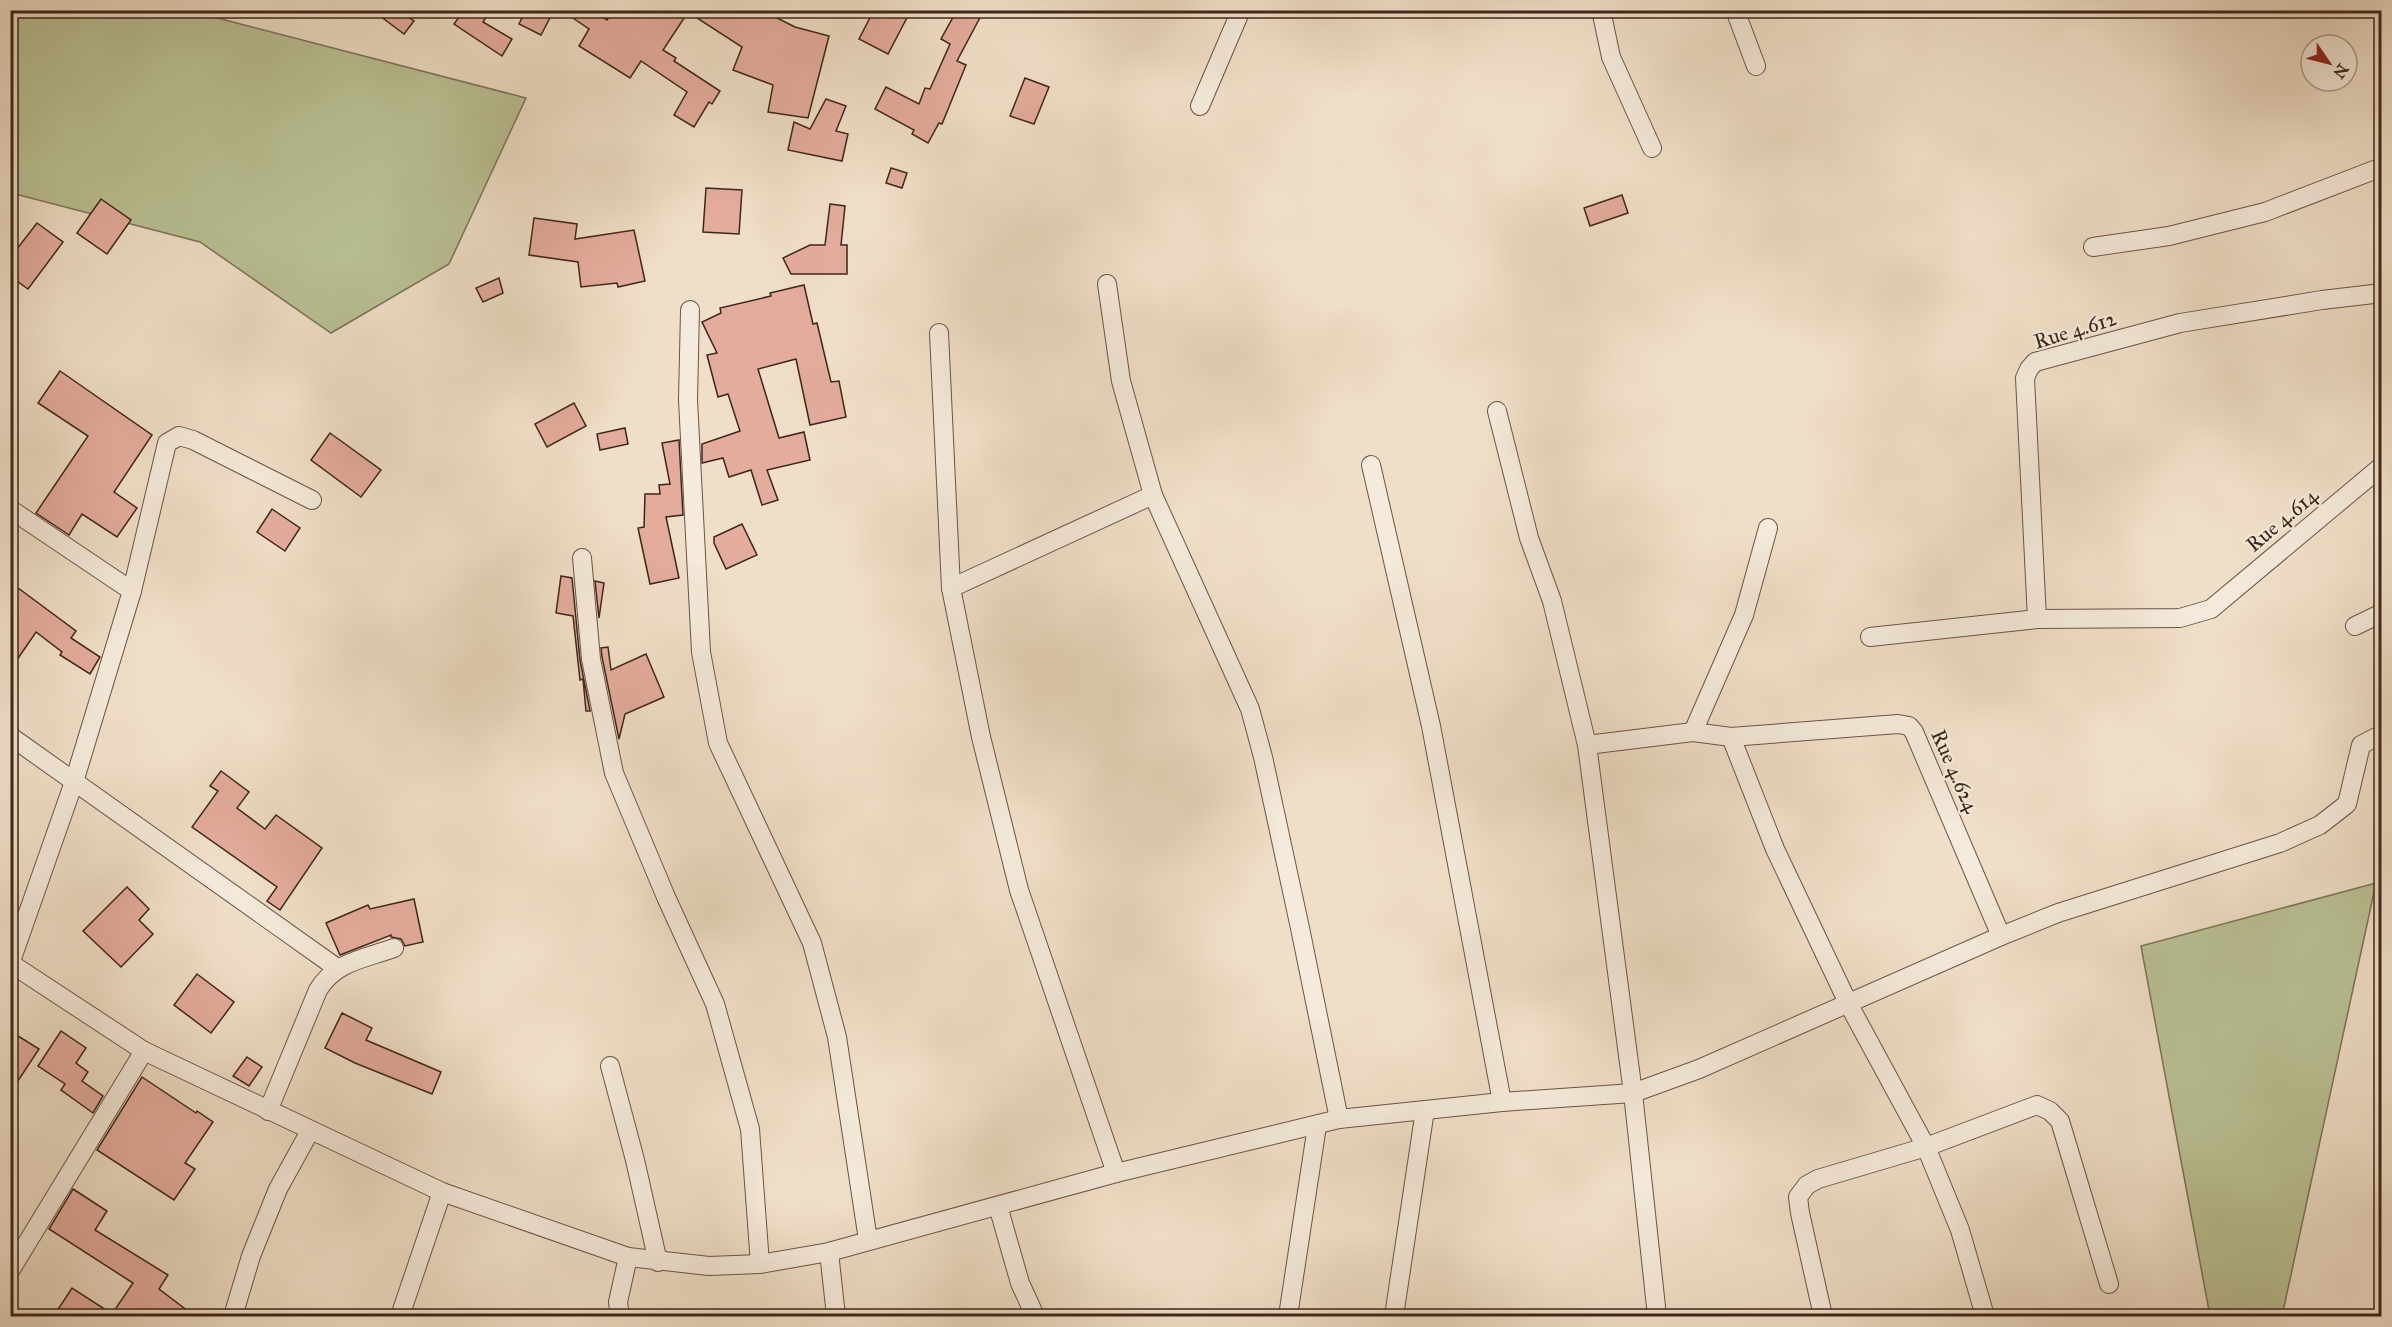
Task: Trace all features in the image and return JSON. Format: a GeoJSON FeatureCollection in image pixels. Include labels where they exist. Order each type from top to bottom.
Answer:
{"type":"FeatureCollection","features":[{"type":"Feature","properties":{"kind":"street"},"geometry":{"type":"LineString","coordinates":[[1200,106],[1241,10]]}},
{"type":"Feature","properties":{"kind":"street"},"geometry":{"type":"LineString","coordinates":[[1601,10],[1611,57],[1652,148]]}},
{"type":"Feature","properties":{"kind":"street"},"geometry":{"type":"LineString","coordinates":[[1735,10],[1756,66]]}},
{"type":"Feature","properties":{"kind":"street"},"geometry":{"type":"LineString","coordinates":[[2093,247],[2169,236],[2265,212],[2382,167]]}},
{"type":"Feature","properties":{"kind":"street"},"geometry":{"type":"LineString","coordinates":[[1107,284],[1121,381],[1153,495],[1250,709],[1281,837],[1339,1119]]}},
{"type":"Feature","properties":{"kind":"street","name":"Rue 4.612"},"geometry":{"type":"LineString","coordinates":[[2037,619],[2025,378],[2035,362],[2180,323],[2322,300],[2382,293]]}},
{"type":"Feature","properties":{"kind":"street"},"geometry":{"type":"LineString","coordinates":[[690,310],[688,400],[701,652],[718,743],[812,943],[837,1037],[868,1240]]}},
{"type":"Feature","properties":{"kind":"street"},"geometry":{"type":"LineString","coordinates":[[939,333],[951,588],[981,737],[1019,890],[1116,1173]]}},
{"type":"Feature","properties":{"kind":"street"},"geometry":{"type":"LineString","coordinates":[[1497,411],[1529,538],[1552,601],[1587,745],[1634,1093],[1657,1317]]}},
{"type":"Feature","properties":{"kind":"street"},"geometry":{"type":"LineString","coordinates":[[312,500],[193,440],[179,436],[167,443],[132,591],[74,782],[11,964],[144,1051],[442,1192],[628,1257],[658,1262],[710,1266],[760,1264],[829,1252],[1116,1173],[1339,1119],[1502,1102],[1634,1093],[1699,1069],[2058,913],[2280,843],[2320,825],[2347,804],[2361,745],[2382,734]]}},
{"type":"Feature","properties":{"kind":"street"},"geometry":{"type":"LineString","coordinates":[[1371,465],[1431,726],[1502,1102]]}},
{"type":"Feature","properties":{"kind":"street","name":"Rue 4.614"},"geometry":{"type":"LineString","coordinates":[[2037,619],[2180,618],[2211,609],[2382,466]]}},
{"type":"Feature","properties":{"kind":"street"},"geometry":{"type":"LineString","coordinates":[[951,588],[1153,495]]}},
{"type":"Feature","properties":{"kind":"street"},"geometry":{"type":"LineString","coordinates":[[10,509],[132,591]]}},
{"type":"Feature","properties":{"kind":"street"},"geometry":{"type":"LineString","coordinates":[[1692,732],[1744,615],[1768,528]]}},
{"type":"Feature","properties":{"kind":"street"},"geometry":{"type":"LineString","coordinates":[[582,558],[591,659],[614,773],[666,897],[715,1004],[750,1129],[760,1264]]}},
{"type":"Feature","properties":{"kind":"street"},"geometry":{"type":"LineString","coordinates":[[2355,626],[2382,613]]}},
{"type":"Feature","properties":{"kind":"street"},"geometry":{"type":"LineString","coordinates":[[1870,637],[2037,619]]}},
{"type":"Feature","properties":{"kind":"street","name":"Rue 4.624"},"geometry":{"type":"LineString","coordinates":[[1587,745],[1692,732],[1731,737],[1898,724],[1908,726],[1914,732],[2001,936]]}},
{"type":"Feature","properties":{"kind":"street"},"geometry":{"type":"LineString","coordinates":[[10,736],[337,968]]}},
{"type":"Feature","properties":{"kind":"street"},"geometry":{"type":"LineString","coordinates":[[1731,737],[1775,849],[1849,1005],[1926,1148],[1960,1230],[1985,1317]]}},
{"type":"Feature","properties":{"kind":"street"},"geometry":{"type":"LineString","coordinates":[[268,1111],[318,990],[326,977],[337,968],[394,948]]}},
{"type":"Feature","properties":{"kind":"street"},"geometry":{"type":"LineString","coordinates":[[10,1271],[144,1051]]}},
{"type":"Feature","properties":{"kind":"street"},"geometry":{"type":"LineString","coordinates":[[610,1066],[635,1160],[658,1262]]}},
{"type":"Feature","properties":{"kind":"street"},"geometry":{"type":"LineString","coordinates":[[1822,1317],[1798,1197],[1807,1185],[1818,1179],[1926,1148],[2037,1106],[2050,1110],[2060,1120],[2109,1284]]}},
{"type":"Feature","properties":{"kind":"street"},"geometry":{"type":"LineString","coordinates":[[1394,1317],[1425,1110]]}},
{"type":"Feature","properties":{"kind":"street"},"geometry":{"type":"LineString","coordinates":[[1288,1317],[1317,1126]]}},
{"type":"Feature","properties":{"kind":"street"},"geometry":{"type":"LineString","coordinates":[[233,1317],[251,1256],[278,1190],[310,1131]]}},
{"type":"Feature","properties":{"kind":"street"},"geometry":{"type":"LineString","coordinates":[[400,1317],[442,1192]]}},
{"type":"Feature","properties":{"kind":"street"},"geometry":{"type":"LineString","coordinates":[[998,1206],[1020,1282],[1035,1317]]}},
{"type":"Feature","properties":{"kind":"street"},"geometry":{"type":"LineString","coordinates":[[829,1252],[836,1317]]}},
{"type":"Feature","properties":{"kind":"street"},"geometry":{"type":"LineString","coordinates":[[620,1317],[618,1302],[628,1257]]}},
{"type":"Feature","properties":{"kind":"green space"},"geometry":{"type":"Polygon","coordinates":[[[10,11],[190,11],[526,98],[449,264],[331,333],[200,242],[11,193],[10,11]]]}},
{"type":"Feature","properties":{"kind":"green space"},"geometry":{"type":"Polygon","coordinates":[[[2376,883],[2282,1316],[2210,1316],[2141,946],[2376,883]]]}},
{"type":"Feature","properties":{"kind":"building"},"geometry":{"type":"Polygon","coordinates":[[[372,10],[398,10],[414,21],[404,34],[372,10]]]}},
{"type":"Feature","properties":{"kind":"building"},"geometry":{"type":"Polygon","coordinates":[[[464,10],[491,10],[483,22],[512,39],[502,56],[454,24],[464,10]]]}},
{"type":"Feature","properties":{"kind":"building"},"geometry":{"type":"Polygon","coordinates":[[[526,10],[554,10],[541,35],[519,24],[526,10]]]}},
{"type":"Feature","properties":{"kind":"building"},"geometry":{"type":"Polygon","coordinates":[[[561,10],[591,10],[607,20],[614,10],[780,10],[775,17],[795,27],[829,36],[808,118],[768,112],[773,85],[733,70],[742,47],[688,12],[663,50],[676,58],[674,61],[720,91],[712,104],[709,102],[694,127],[674,115],[687,92],[641,61],[630,78],[579,46],[589,29],[561,10]]]}},
{"type":"Feature","properties":{"kind":"building"},"geometry":{"type":"Polygon","coordinates":[[[874,10],[911,10],[888,54],[859,39],[874,10]]]}},
{"type":"Feature","properties":{"kind":"building"},"geometry":{"type":"Polygon","coordinates":[[[957,10],[984,10],[957,61],[966,65],[942,124],[939,123],[928,143],[912,134],[914,130],[875,109],[886,87],[919,104],[925,88],[930,89],[950,44],[941,39],[957,10]]]}},
{"type":"Feature","properties":{"kind":"building"},"geometry":{"type":"Polygon","coordinates":[[[1025,78],[1049,87],[1034,124],[1010,116],[1025,78]]]}},
{"type":"Feature","properties":{"kind":"building"},"geometry":{"type":"Polygon","coordinates":[[[826,99],[846,106],[836,131],[848,134],[842,161],[788,150],[794,122],[810,129],[826,99]]]}},
{"type":"Feature","properties":{"kind":"building"},"geometry":{"type":"Polygon","coordinates":[[[891,168],[907,173],[902,188],[886,183],[891,168]]]}},
{"type":"Feature","properties":{"kind":"building"},"geometry":{"type":"Polygon","coordinates":[[[706,188],[742,190],[739,234],[703,232],[706,188]]]}},
{"type":"Feature","properties":{"kind":"building"},"geometry":{"type":"Polygon","coordinates":[[[1622,195],[1628,213],[1590,226],[1584,208],[1622,195]]]}},
{"type":"Feature","properties":{"kind":"building"},"geometry":{"type":"Polygon","coordinates":[[[101,199],[131,220],[107,254],[77,233],[101,199]]]}},
{"type":"Feature","properties":{"kind":"building"},"geometry":{"type":"Polygon","coordinates":[[[830,204],[845,206],[841,245],[847,245],[847,274],[791,274],[783,258],[810,245],[825,245],[830,204]]]}},
{"type":"Feature","properties":{"kind":"building"},"geometry":{"type":"Polygon","coordinates":[[[534,218],[577,224],[575,239],[634,230],[645,281],[618,287],[617,283],[581,287],[578,262],[529,255],[534,218]]]}},
{"type":"Feature","properties":{"kind":"building"},"geometry":{"type":"Polygon","coordinates":[[[37,223],[63,242],[28,289],[10,276],[10,258],[37,223]]]}},
{"type":"Feature","properties":{"kind":"building"},"geometry":{"type":"Polygon","coordinates":[[[499,278],[503,293],[483,302],[476,288],[499,278]]]}},
{"type":"Feature","properties":{"kind":"building"},"geometry":{"type":"Polygon","coordinates":[[[804,285],[813,324],[817,323],[831,382],[839,381],[846,417],[810,425],[796,359],[758,369],[779,438],[804,432],[810,460],[767,470],[778,500],[762,505],[751,470],[729,477],[723,458],[702,463],[702,444],[740,431],[728,394],[718,397],[707,355],[717,353],[702,322],[721,313],[720,308],[771,296],[770,293],[804,285]]]}},
{"type":"Feature","properties":{"kind":"building"},"geometry":{"type":"Polygon","coordinates":[[[60,371],[152,435],[114,492],[137,508],[117,537],[82,514],[69,535],[36,513],[88,436],[38,403],[60,371]]]}},
{"type":"Feature","properties":{"kind":"building"},"geometry":{"type":"Polygon","coordinates":[[[574,403],[586,426],[547,447],[535,424],[574,403]]]}},
{"type":"Feature","properties":{"kind":"building"},"geometry":{"type":"Polygon","coordinates":[[[625,428],[628,444],[600,450],[597,434],[625,428]]]}},
{"type":"Feature","properties":{"kind":"building"},"geometry":{"type":"Polygon","coordinates":[[[330,433],[381,470],[361,497],[311,460],[330,433]]]}},
{"type":"Feature","properties":{"kind":"building"},"geometry":{"type":"Polygon","coordinates":[[[679,440],[683,515],[666,517],[679,578],[650,584],[638,528],[644,527],[645,494],[660,494],[659,485],[670,484],[662,443],[679,440]]]}},
{"type":"Feature","properties":{"kind":"building"},"geometry":{"type":"Polygon","coordinates":[[[272,509],[300,528],[285,551],[257,532],[272,509]]]}},
{"type":"Feature","properties":{"kind":"building"},"geometry":{"type":"Polygon","coordinates":[[[742,524],[757,555],[726,569],[714,543],[714,537],[742,524]]]}},
{"type":"Feature","properties":{"kind":"building"},"geometry":{"type":"Polygon","coordinates":[[[561,576],[572,578],[580,660],[590,711],[586,711],[583,679],[580,680],[573,616],[556,613],[561,576]]]}},
{"type":"Feature","properties":{"kind":"building"},"geometry":{"type":"Polygon","coordinates":[[[595,581],[604,583],[599,618],[595,581]]]}},
{"type":"Feature","properties":{"kind":"building"},"geometry":{"type":"Polygon","coordinates":[[[10,582],[76,631],[71,638],[100,657],[90,674],[60,655],[62,652],[36,632],[10,670],[10,582]]]}},
{"type":"Feature","properties":{"kind":"building"},"geometry":{"type":"Polygon","coordinates":[[[608,647],[611,670],[646,654],[664,697],[625,714],[619,739],[602,657],[601,648],[608,647]]]}},
{"type":"Feature","properties":{"kind":"building"},"geometry":{"type":"Polygon","coordinates":[[[221,771],[249,792],[237,808],[265,829],[276,815],[322,848],[280,910],[267,901],[277,887],[192,827],[218,791],[210,786],[221,771]]]}},
{"type":"Feature","properties":{"kind":"building"},"geometry":{"type":"Polygon","coordinates":[[[127,887],[149,909],[139,920],[153,934],[121,967],[83,931],[127,887]]]}},
{"type":"Feature","properties":{"kind":"building"},"geometry":{"type":"Polygon","coordinates":[[[414,899],[423,942],[405,946],[401,939],[391,937],[391,935],[340,955],[326,923],[368,905],[370,909],[414,899]]]}},
{"type":"Feature","properties":{"kind":"building"},"geometry":{"type":"Polygon","coordinates":[[[197,974],[234,1002],[211,1033],[174,1005],[197,974]]]}},
{"type":"Feature","properties":{"kind":"building"},"geometry":{"type":"Polygon","coordinates":[[[342,1013],[372,1028],[366,1040],[441,1072],[432,1094],[355,1063],[325,1048],[342,1013]]]}},
{"type":"Feature","properties":{"kind":"building"},"geometry":{"type":"Polygon","coordinates":[[[10,1031],[39,1049],[10,1093],[10,1031]]]}},
{"type":"Feature","properties":{"kind":"building"},"geometry":{"type":"Polygon","coordinates":[[[61,1031],[86,1048],[76,1063],[88,1072],[82,1081],[103,1096],[93,1113],[61,1090],[65,1084],[38,1066],[61,1031]]]}},
{"type":"Feature","properties":{"kind":"building"},"geometry":{"type":"Polygon","coordinates":[[[247,1057],[262,1067],[249,1086],[233,1076],[247,1057]]]}},
{"type":"Feature","properties":{"kind":"building"},"geometry":{"type":"Polygon","coordinates":[[[142,1077],[213,1122],[185,1163],[195,1169],[174,1200],[97,1150],[142,1077]]]}},
{"type":"Feature","properties":{"kind":"building"},"geometry":{"type":"Polygon","coordinates":[[[73,1189],[107,1211],[95,1230],[168,1275],[159,1289],[196,1317],[53,1317],[72,1288],[112,1314],[133,1283],[49,1229],[73,1189]]]}}]}
